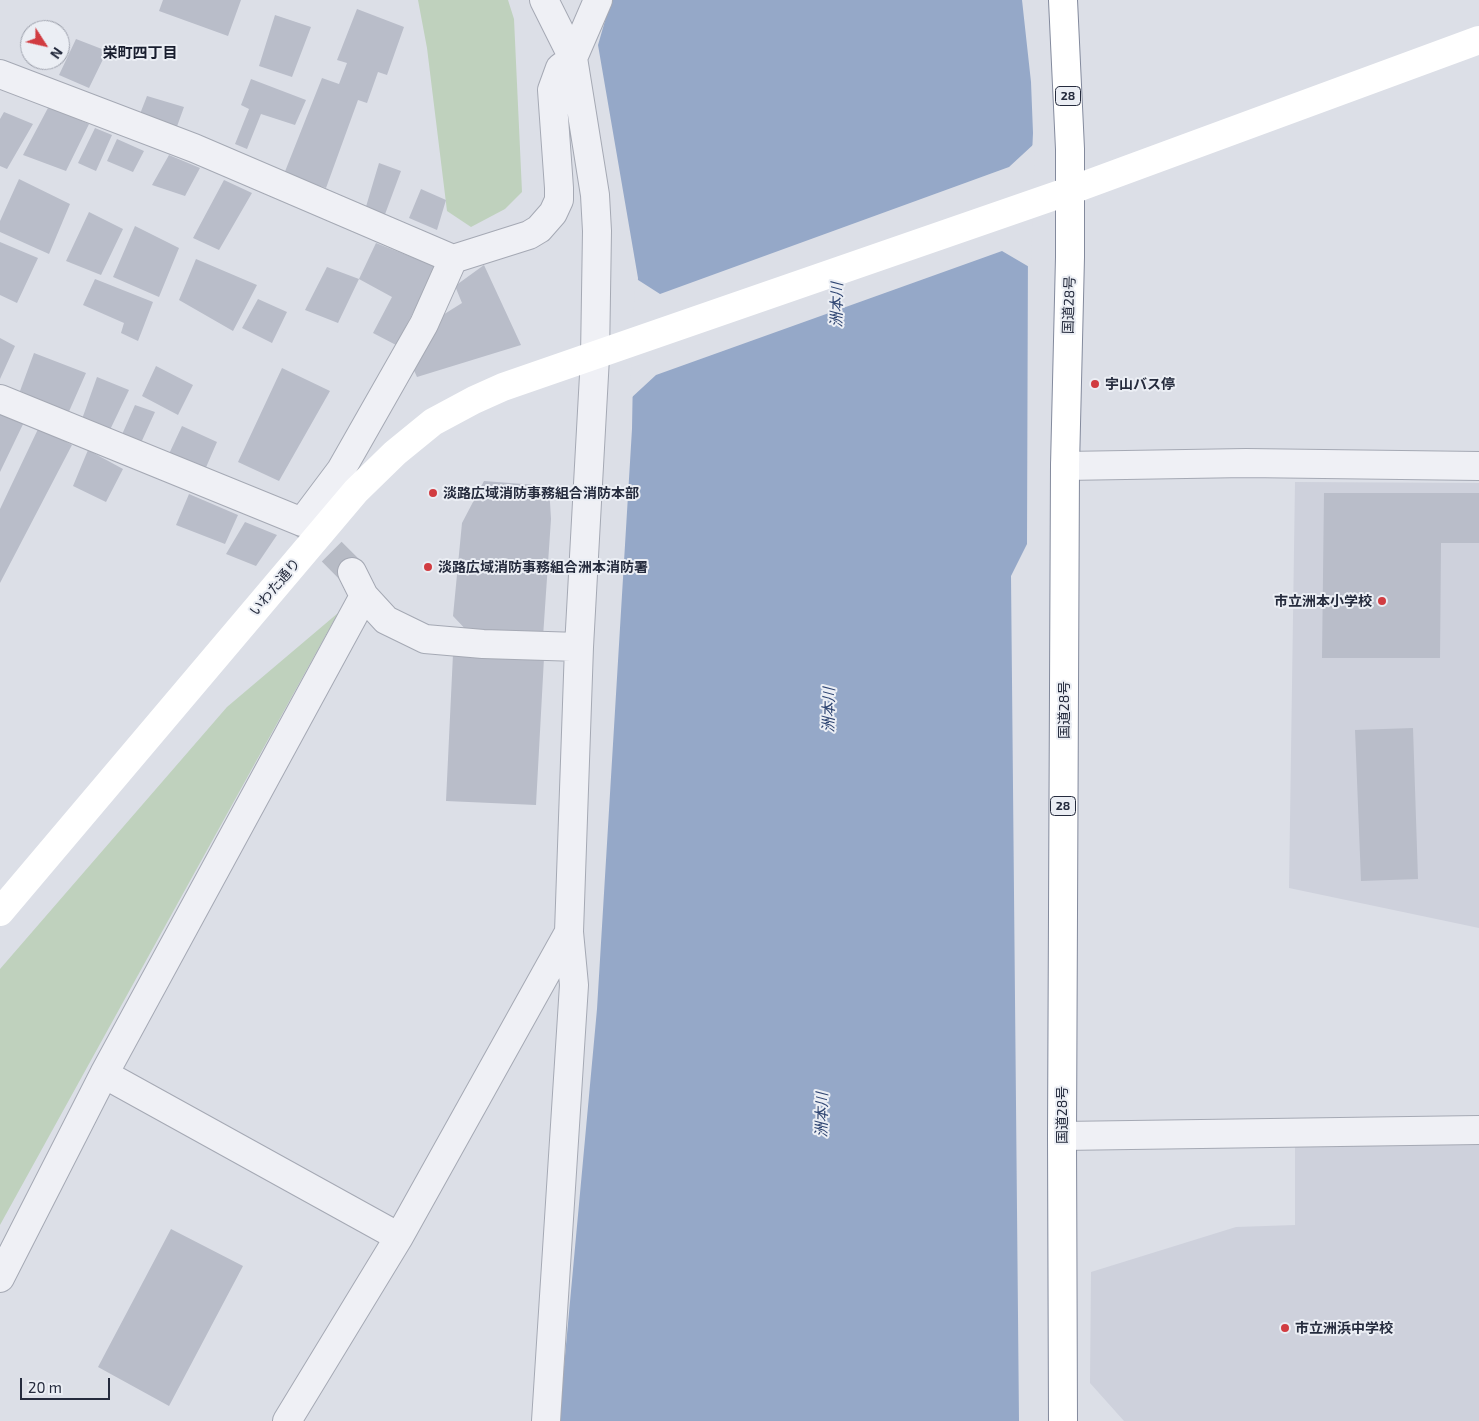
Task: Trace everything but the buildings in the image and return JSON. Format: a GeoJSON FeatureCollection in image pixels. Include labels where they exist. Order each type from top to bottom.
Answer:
{"type":"FeatureCollection","features":[{"type":"Feature","properties":{"kind":"main road","name":"国道28号"},"geometry":{"type":"LineString","coordinates":[[1063,1421],[1062,1136],[1065,466],[1070,257],[1070,149],[1064,0]]}},
{"type":"Feature","properties":{"kind":"main road","name":"いわた通り"},"geometry":{"type":"LineString","coordinates":[[0,912],[356,491],[382,465],[433,422],[503,387],[606,353],[1069,191],[1479,40]]}},
{"type":"Feature","properties":{"kind":"street"},"geometry":{"type":"LineString","coordinates":[[544,0],[573,58],[595,195],[606,353],[579,648],[569,932],[574,985],[546,1421]]}},
{"type":"Feature","properties":{"kind":"street"},"geometry":{"type":"LineString","coordinates":[[0,74],[194,148],[453,259],[529,235],[539,229],[553,213],[559,200],[559,188],[552,90],[560,68],[573,58],[598,0]]}},
{"type":"Feature","properties":{"kind":"street"},"geometry":{"type":"LineString","coordinates":[[0,399],[302,522],[341,470],[424,324],[453,259]]}},
{"type":"Feature","properties":{"kind":"street"},"geometry":{"type":"LineString","coordinates":[[1065,466],[1246,463],[1479,466]]}},
{"type":"Feature","properties":{"kind":"street"},"geometry":{"type":"LineString","coordinates":[[352,572],[364,596],[386,620],[425,639],[483,644],[579,648]]}},
{"type":"Feature","properties":{"kind":"street"},"geometry":{"type":"LineString","coordinates":[[0,1278],[104,1074],[364,596]]}},
{"type":"Feature","properties":{"kind":"street"},"geometry":{"type":"LineString","coordinates":[[286,1421],[399,1237],[569,932]]}},
{"type":"Feature","properties":{"kind":"street"},"geometry":{"type":"LineString","coordinates":[[104,1074],[399,1237]]}},
{"type":"Feature","properties":{"kind":"street"},"geometry":{"type":"LineString","coordinates":[[1062,1136],[1479,1130]]}},
{"type":"Feature","properties":{"kind":"shaded area"},"geometry":{"type":"Polygon","coordinates":[[[1295,482],[1479,483],[1479,928],[1289,888],[1295,482]]]}},
{"type":"Feature","properties":{"kind":"shaded area","name":"市立洲浜中学校"},"geometry":{"type":"Polygon","coordinates":[[[1479,1144],[1479,1421],[1124,1421],[1090,1383],[1091,1272],[1236,1227],[1295,1225],[1295,1145],[1479,1144]]]}},
{"type":"Feature","properties":{"kind":"green space"},"geometry":{"type":"Polygon","coordinates":[[[418,0],[508,0],[514,19],[522,192],[505,209],[471,227],[447,211],[427,48],[418,0]]]}},
{"type":"Feature","properties":{"kind":"green space"},"geometry":{"type":"Polygon","coordinates":[[[338,613],[0,1225],[0,969],[227,707],[338,613]]]}},
{"type":"Feature","properties":{"kind":"water","name":"洲本川"},"geometry":{"type":"Polygon","coordinates":[[[611,0],[1022,0],[1031,82],[1033,133],[1028,241],[1027,544],[1011,576],[1019,1421],[559,1421],[597,1009],[632,429],[638,278],[598,45],[611,0]]]}},
{"type":"Feature","properties":{"kind":"pier"},"geometry":{"type":"Polygon","coordinates":[[[1035,143],[1031,268],[1002,251],[656,375],[630,399],[635,278],[660,294],[1009,167],[1035,143]]]}},
{"type":"Feature","properties":{"kind":"tunnel"},"geometry":{"type":"LineString","coordinates":[[302,522],[352,572]]}},
{"type":"Feature","properties":{"kind":"place","name":"宇山バス停"},"geometry":{"type":"Point","coordinates":[1095,384]}},
{"type":"Feature","properties":{"kind":"place","name":"淡路広域消防事務組合消防本部"},"geometry":{"type":"Point","coordinates":[433,493]}},
{"type":"Feature","properties":{"kind":"place","name":"淡路広域消防事務組合洲本消防署"},"geometry":{"type":"Point","coordinates":[428,567]}},
{"type":"Feature","properties":{"kind":"place","name":"市立洲本小学校"},"geometry":{"type":"Point","coordinates":[1382,601]}},
{"type":"Feature","properties":{"kind":"place","name":"市立洲浜中学校"},"geometry":{"type":"Point","coordinates":[1285,1328]}},
{"type":"Feature","properties":{"kind":"district","name":"栄町四丁目"},"geometry":{"type":"Point","coordinates":[140,53]}}]}
